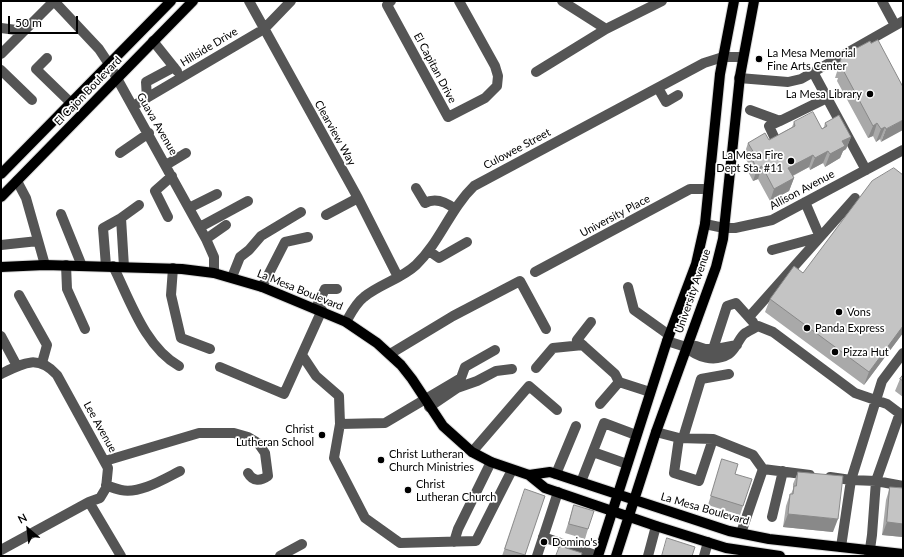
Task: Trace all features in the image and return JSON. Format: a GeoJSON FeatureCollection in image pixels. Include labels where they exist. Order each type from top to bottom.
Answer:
{"type":"FeatureCollection","features":[{"type":"Feature","properties":{"kind":"main road","name":"El Cajon Boulevard"},"geometry":{"type":"LineString","coordinates":[[1,174],[171,1]]}},
{"type":"Feature","properties":{"kind":"main road","name":"El Cajon Boulevard"},"geometry":{"type":"LineString","coordinates":[[1,197],[193,1]]}},
{"type":"Feature","properties":{"kind":"main road","name":"University Avenue"},"geometry":{"type":"LineString","coordinates":[[598,556],[668,338],[696,264],[705,224],[713,134],[723,57],[734,1]]}},
{"type":"Feature","properties":{"kind":"main road","name":"University Avenue"},"geometry":{"type":"LineString","coordinates":[[616,556],[656,432],[716,267],[724,228],[739,78],[754,1]]}},
{"type":"Feature","properties":{"kind":"main road","name":"La Mesa Boulevard"},"geometry":{"type":"LineString","coordinates":[[1,265],[172,268],[214,273],[262,287],[319,309],[346,322],[390,354],[412,379],[443,426],[472,452],[491,462],[529,475],[545,488],[656,526],[726,548],[780,556]]}},
{"type":"Feature","properties":{"kind":"main road","name":"La Mesa Boulevard"},"geometry":{"type":"LineString","coordinates":[[529,475],[550,472],[695,521],[741,534],[769,539],[841,547],[869,553],[903,554]]}},
{"type":"Feature","properties":{"kind":"street","name":"Guava Avenue"},"geometry":{"type":"LineString","coordinates":[[54,1],[99,48],[109,64],[149,133],[200,227],[214,257],[214,273]]}},
{"type":"Feature","properties":{"kind":"street"},"geometry":{"type":"LineString","coordinates":[[1,54],[54,1]]}},
{"type":"Feature","properties":{"kind":"street","name":"Clearview Way"},"geometry":{"type":"LineString","coordinates":[[249,1],[358,198],[398,277]]}},
{"type":"Feature","properties":{"kind":"street","name":"Hillside Drive"},"geometry":{"type":"LineString","coordinates":[[133,106],[264,29],[291,1]]}},
{"type":"Feature","properties":{"kind":"street","name":"El Capitan Drive"},"geometry":{"type":"LineString","coordinates":[[391,1],[387,5],[448,117],[485,98],[497,86],[498,76],[495,66],[459,1]]}},
{"type":"Feature","properties":{"kind":"street"},"geometry":{"type":"LineString","coordinates":[[562,1],[606,29]]}},
{"type":"Feature","properties":{"kind":"street"},"geometry":{"type":"LineString","coordinates":[[536,72],[606,29],[662,1]]}},
{"type":"Feature","properties":{"kind":"street"},"geometry":{"type":"LineString","coordinates":[[739,78],[788,82],[801,79],[899,23],[882,1]]}},
{"type":"Feature","properties":{"kind":"street"},"geometry":{"type":"LineString","coordinates":[[1,28],[24,31]]}},
{"type":"Feature","properties":{"kind":"street"},"geometry":{"type":"LineString","coordinates":[[153,41],[182,78]]}},
{"type":"Feature","properties":{"kind":"street","name":"Culowee Street"},"geometry":{"type":"LineString","coordinates":[[346,322],[356,304],[364,297],[415,266],[429,251],[465,195],[484,180],[704,63],[723,57],[743,57]]}},
{"type":"Feature","properties":{"kind":"street"},"geometry":{"type":"LineString","coordinates":[[47,58],[36,70],[71,103]]}},
{"type":"Feature","properties":{"kind":"street"},"geometry":{"type":"LineString","coordinates":[[147,98],[146,82],[174,66]]}},
{"type":"Feature","properties":{"kind":"street"},"geometry":{"type":"LineString","coordinates":[[1,70],[32,100]]}},
{"type":"Feature","properties":{"kind":"street"},"geometry":{"type":"LineString","coordinates":[[813,72],[866,170]]}},
{"type":"Feature","properties":{"kind":"street"},"geometry":{"type":"LineString","coordinates":[[658,88],[666,102],[678,95]]}},
{"type":"Feature","properties":{"kind":"street"},"geometry":{"type":"LineString","coordinates":[[776,141],[769,126],[827,98]]}},
{"type":"Feature","properties":{"kind":"street"},"geometry":{"type":"LineString","coordinates":[[750,110],[780,121]]}},
{"type":"Feature","properties":{"kind":"street"},"geometry":{"type":"LineString","coordinates":[[120,153],[149,133]]}},
{"type":"Feature","properties":{"kind":"street","name":"Allison Avenue"},"geometry":{"type":"LineString","coordinates":[[705,224],[724,228],[762,224],[903,150]]}},
{"type":"Feature","properties":{"kind":"street"},"geometry":{"type":"LineString","coordinates":[[166,165],[186,154]]}},
{"type":"Feature","properties":{"kind":"street"},"geometry":{"type":"LineString","coordinates":[[168,217],[155,191],[172,176]]}},
{"type":"Feature","properties":{"kind":"street"},"geometry":{"type":"LineString","coordinates":[[17,181],[26,198],[45,265]]}},
{"type":"Feature","properties":{"kind":"street"},"geometry":{"type":"LineString","coordinates":[[416,188],[426,203],[431,200],[446,202],[455,209]]}},
{"type":"Feature","properties":{"kind":"street","name":"University Place"},"geometry":{"type":"LineString","coordinates":[[535,272],[690,189],[708,189]]}},
{"type":"Feature","properties":{"kind":"street"},"geometry":{"type":"LineString","coordinates":[[189,208],[217,194]]}},
{"type":"Feature","properties":{"kind":"street"},"geometry":{"type":"LineString","coordinates":[[326,215],[358,198]]}},
{"type":"Feature","properties":{"kind":"street"},"geometry":{"type":"LineString","coordinates":[[749,317],[855,198]]}},
{"type":"Feature","properties":{"kind":"street"},"geometry":{"type":"LineString","coordinates":[[200,227],[248,201]]}},
{"type":"Feature","properties":{"kind":"street"},"geometry":{"type":"LineString","coordinates":[[805,202],[820,237]]}},
{"type":"Feature","properties":{"kind":"street"},"geometry":{"type":"LineString","coordinates":[[139,206],[122,218],[103,228],[110,266],[156,348],[169,360],[179,366]]}},
{"type":"Feature","properties":{"kind":"street"},"geometry":{"type":"LineString","coordinates":[[232,277],[240,257],[249,250],[261,236],[301,212]]}},
{"type":"Feature","properties":{"kind":"street"},"geometry":{"type":"LineString","coordinates":[[61,214],[82,266]]}},
{"type":"Feature","properties":{"kind":"street"},"geometry":{"type":"LineString","coordinates":[[122,218],[124,267]]}},
{"type":"Feature","properties":{"kind":"street"},"geometry":{"type":"LineString","coordinates":[[206,239],[226,226]]}},
{"type":"Feature","properties":{"kind":"street"},"geometry":{"type":"LineString","coordinates":[[262,287],[285,242],[308,237]]}},
{"type":"Feature","properties":{"kind":"street"},"geometry":{"type":"LineString","coordinates":[[772,250],[820,237]]}},
{"type":"Feature","properties":{"kind":"street"},"geometry":{"type":"LineString","coordinates":[[1,245],[38,241]]}},
{"type":"Feature","properties":{"kind":"street"},"geometry":{"type":"LineString","coordinates":[[429,251],[440,258],[467,242]]}},
{"type":"Feature","properties":{"kind":"street"},"geometry":{"type":"LineString","coordinates":[[66,265],[67,289],[85,329]]}},
{"type":"Feature","properties":{"kind":"street"},"geometry":{"type":"LineString","coordinates":[[172,268],[171,295],[181,338],[210,349]]}},
{"type":"Feature","properties":{"kind":"street"},"geometry":{"type":"LineString","coordinates":[[390,354],[453,316],[520,281],[546,329]]}},
{"type":"Feature","properties":{"kind":"street"},"geometry":{"type":"LineString","coordinates":[[628,287],[634,310],[668,338],[686,347],[693,354],[702,358],[721,357],[729,354],[744,334],[758,326]]}},
{"type":"Feature","properties":{"kind":"street"},"geometry":{"type":"LineString","coordinates":[[220,367],[284,394],[302,355],[325,289],[337,289]]}},
{"type":"Feature","properties":{"kind":"street"},"geometry":{"type":"LineString","coordinates":[[1,374],[17,366],[31,362],[42,363],[47,345],[19,295]]}},
{"type":"Feature","properties":{"kind":"street"},"geometry":{"type":"LineString","coordinates":[[713,349],[727,306],[736,303],[758,326],[773,332],[855,393],[887,404],[901,414],[876,481],[869,553]]}},
{"type":"Feature","properties":{"kind":"street"},"geometry":{"type":"LineString","coordinates":[[591,322],[577,340],[615,374],[619,382],[650,392]]}},
{"type":"Feature","properties":{"kind":"street"},"geometry":{"type":"LineString","coordinates":[[1,336],[17,366]]}},
{"type":"Feature","properties":{"kind":"street"},"geometry":{"type":"LineString","coordinates":[[536,368],[553,348],[583,345]]}},
{"type":"Feature","properties":{"kind":"street"},"geometry":{"type":"LineString","coordinates":[[686,347],[696,346],[705,349],[713,349],[737,345]]}},
{"type":"Feature","properties":{"kind":"street"},"geometry":{"type":"LineString","coordinates":[[427,402],[460,378],[465,368],[495,350]]}},
{"type":"Feature","properties":{"kind":"street"},"geometry":{"type":"LineString","coordinates":[[302,355],[316,376],[339,396],[340,424],[334,458],[365,518],[400,543],[476,541],[512,470]]}},
{"type":"Feature","properties":{"kind":"street"},"geometry":{"type":"LineString","coordinates":[[841,547],[851,480],[876,399],[882,381],[902,355]]}},
{"type":"Feature","properties":{"kind":"street","name":"Lee Avenue"},"geometry":{"type":"LineString","coordinates":[[42,363],[50,367],[57,375],[105,461],[108,468],[106,485]]}},
{"type":"Feature","properties":{"kind":"street"},"geometry":{"type":"LineString","coordinates":[[340,424],[385,423],[496,371],[512,369]]}},
{"type":"Feature","properties":{"kind":"street"},"geometry":{"type":"LineString","coordinates":[[713,439],[699,482],[674,473],[681,438],[701,379],[730,374]]}},
{"type":"Feature","properties":{"kind":"street"},"geometry":{"type":"LineString","coordinates":[[600,404],[619,382]]}},
{"type":"Feature","properties":{"kind":"street"},"geometry":{"type":"LineString","coordinates":[[472,452],[529,386],[557,410]]}},
{"type":"Feature","properties":{"kind":"street"},"geometry":{"type":"LineString","coordinates":[[581,482],[604,423],[636,435]]}},
{"type":"Feature","properties":{"kind":"street"},"geometry":{"type":"LineString","coordinates":[[556,474],[576,426]]}},
{"type":"Feature","properties":{"kind":"street"},"geometry":{"type":"LineString","coordinates":[[656,432],[681,438],[713,439],[753,455],[763,469],[851,480],[876,481],[903,486]]}},
{"type":"Feature","properties":{"kind":"street"},"geometry":{"type":"LineString","coordinates":[[105,461],[199,433],[234,433],[248,437],[258,443],[265,453],[268,476],[263,479],[256,480],[250,477],[248,473]]}},
{"type":"Feature","properties":{"kind":"street"},"geometry":{"type":"LineString","coordinates":[[593,452],[627,464]]}},
{"type":"Feature","properties":{"kind":"street"},"geometry":{"type":"LineString","coordinates":[[454,542],[458,529],[491,462]]}},
{"type":"Feature","properties":{"kind":"street"},"geometry":{"type":"LineString","coordinates":[[741,534],[763,469]]}},
{"type":"Feature","properties":{"kind":"street"},"geometry":{"type":"LineString","coordinates":[[1,550],[89,502],[100,498],[106,485],[121,490],[131,491],[180,471]]}},
{"type":"Feature","properties":{"kind":"street"},"geometry":{"type":"LineString","coordinates":[[772,517],[784,471]]}},
{"type":"Feature","properties":{"kind":"street"},"geometry":{"type":"LineString","coordinates":[[537,556],[558,492]]}},
{"type":"Feature","properties":{"kind":"street"},"geometry":{"type":"LineString","coordinates":[[89,502],[121,556]]}},
{"type":"Feature","properties":{"kind":"street"},"geometry":{"type":"LineString","coordinates":[[648,556],[656,526]]}},
{"type":"Feature","properties":{"kind":"street"},"geometry":{"type":"LineString","coordinates":[[543,537],[598,556]]}},
{"type":"Feature","properties":{"kind":"street"},"geometry":{"type":"LineString","coordinates":[[704,556],[708,542]]}},
{"type":"Feature","properties":{"kind":"street"},"geometry":{"type":"LineString","coordinates":[[280,556],[302,544]]}},
{"type":"Feature","properties":{"kind":"building","name":"La Mesa Library"},"geometry":{"type":"Polygon","coordinates":[[[878,40],[903,87],[903,120],[886,129],[885,127],[881,129],[877,123],[873,126],[842,66],[839,65],[842,56],[870,41],[871,43],[878,40]]]}},
{"type":"Feature","properties":{"kind":"building","name":"La Mesa Fire Dept Sta. #11"},"geometry":{"type":"Polygon","coordinates":[[[813,112],[822,129],[827,126],[825,123],[839,115],[851,137],[842,141],[845,146],[830,154],[828,151],[815,158],[813,155],[788,168],[794,178],[774,189],[762,166],[757,169],[750,155],[754,153],[748,143],[765,133],[769,140],[795,126],[794,122],[813,112]]]}},
{"type":"Feature","properties":{"kind":"building"},"geometry":{"type":"Polygon","coordinates":[[[894,168],[903,175],[903,326],[869,372],[770,299],[794,266],[803,273],[872,181],[894,168]]]}},
{"type":"Feature","properties":{"kind":"building"},"geometry":{"type":"Polygon","coordinates":[[[722,459],[738,464],[735,474],[752,479],[743,506],[711,496],[722,459]]]}},
{"type":"Feature","properties":{"kind":"building"},"geometry":{"type":"Polygon","coordinates":[[[798,472],[843,476],[838,519],[788,514],[790,494],[793,494],[794,486],[796,486],[798,472]]]}},
{"type":"Feature","properties":{"kind":"building"},"geometry":{"type":"Polygon","coordinates":[[[890,487],[903,488],[903,524],[887,522],[890,487]]]}},
{"type":"Feature","properties":{"kind":"building"},"geometry":{"type":"Polygon","coordinates":[[[525,489],[545,496],[525,555],[505,549],[525,489]]]}},
{"type":"Feature","properties":{"kind":"building"},"geometry":{"type":"Polygon","coordinates":[[[574,505],[594,511],[588,529],[569,524],[574,505]]]}},
{"type":"Feature","properties":{"kind":"building"},"geometry":{"type":"Polygon","coordinates":[[[667,538],[695,547],[692,556],[662,556],[667,538]]]}},
{"type":"Feature","properties":{"kind":"building"},"geometry":{"type":"Polygon","coordinates":[[[560,546],[582,553],[581,556],[556,556],[560,546]]]}},
{"type":"Feature","properties":{"kind":"place","name":"La Mesa Memorial Fine Arts Center"},"geometry":{"type":"Point","coordinates":[759,59]}},
{"type":"Feature","properties":{"kind":"place","name":"La Mesa Library"},"geometry":{"type":"Point","coordinates":[870,94]}},
{"type":"Feature","properties":{"kind":"place","name":"La Mesa Fire Dept Sta. #11"},"geometry":{"type":"Point","coordinates":[791,161]}},
{"type":"Feature","properties":{"kind":"place","name":"Vons"},"geometry":{"type":"Point","coordinates":[839,312]}},
{"type":"Feature","properties":{"kind":"place","name":"Panda Express"},"geometry":{"type":"Point","coordinates":[807,328]}},
{"type":"Feature","properties":{"kind":"place","name":"Pizza Hut"},"geometry":{"type":"Point","coordinates":[835,352]}},
{"type":"Feature","properties":{"kind":"place","name":"Christ Lutheran School"},"geometry":{"type":"Point","coordinates":[322,435]}},
{"type":"Feature","properties":{"kind":"place","name":"Christ Lutheran Church Ministries"},"geometry":{"type":"Point","coordinates":[381,460]}},
{"type":"Feature","properties":{"kind":"place","name":"Christ Lutheran Church"},"geometry":{"type":"Point","coordinates":[408,490]}},
{"type":"Feature","properties":{"kind":"place","name":"Domino's"},"geometry":{"type":"Point","coordinates":[544,542]}}]}
